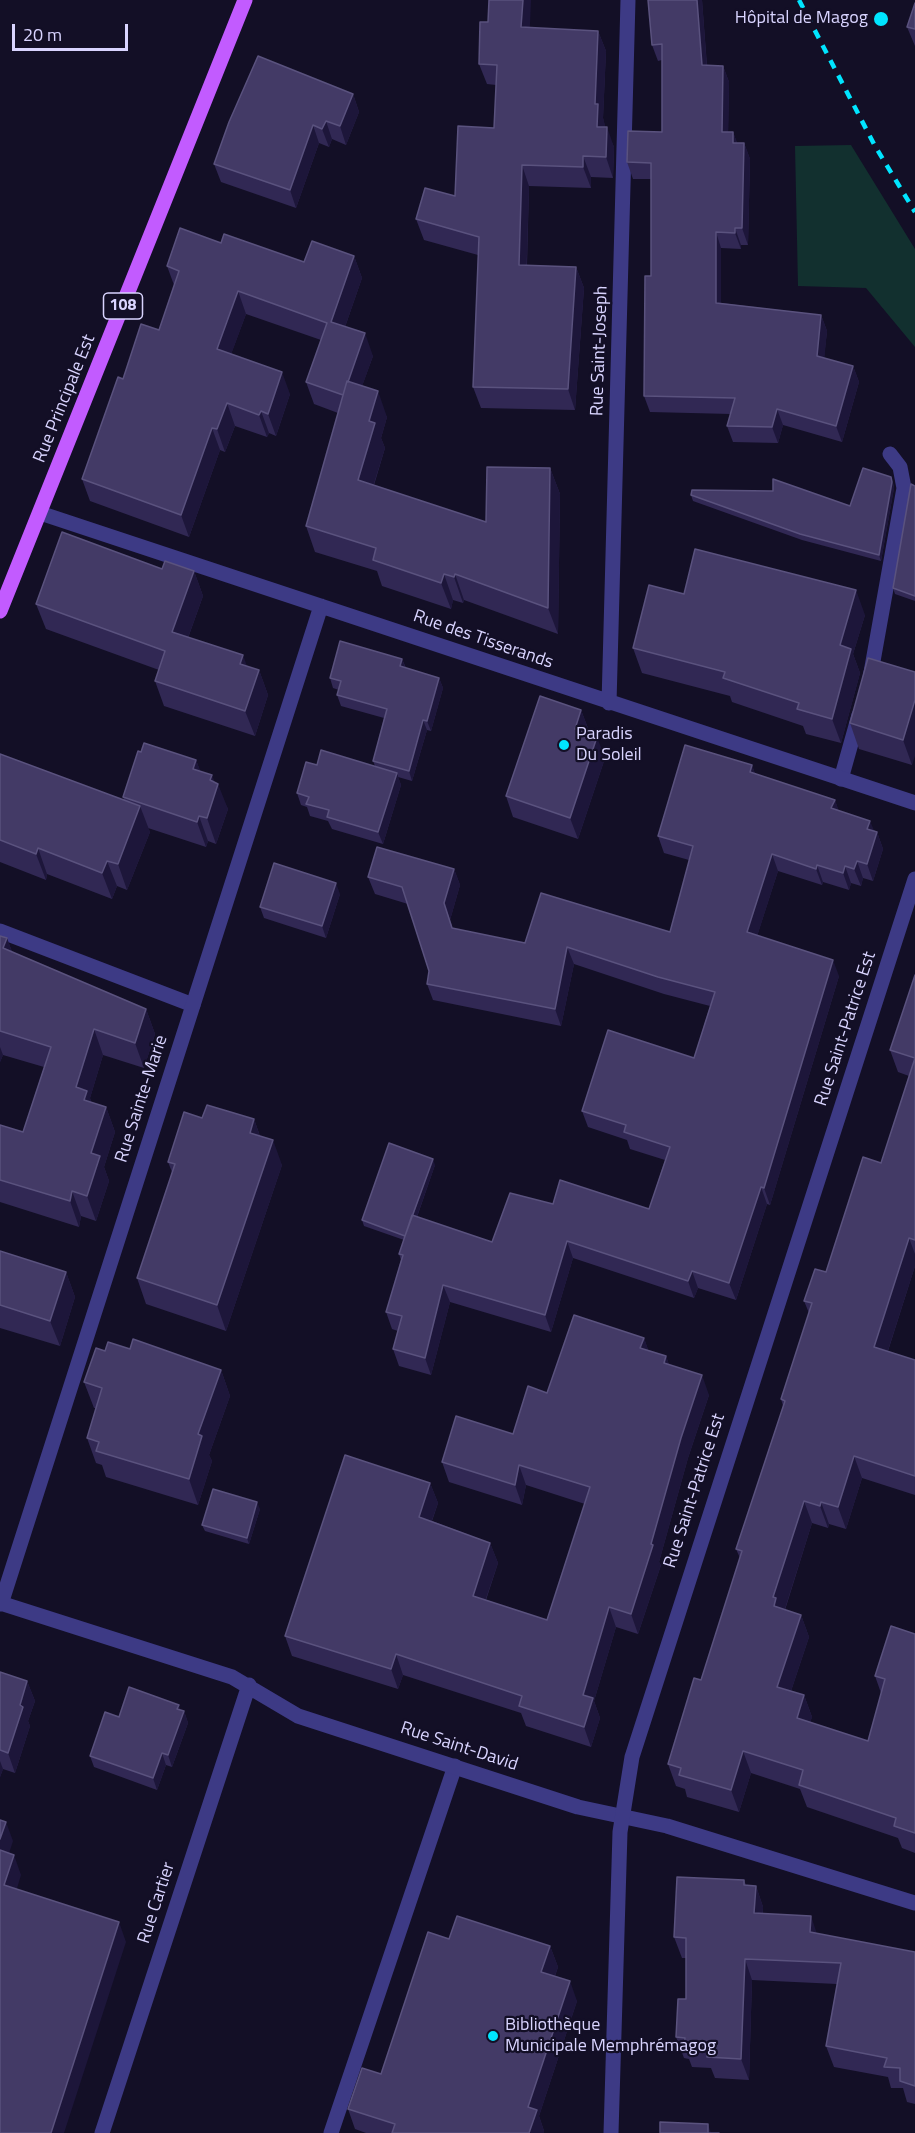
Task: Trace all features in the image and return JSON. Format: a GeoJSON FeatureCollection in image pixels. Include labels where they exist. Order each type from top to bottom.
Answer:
{"type":"FeatureCollection","features":[{"type":"Feature","properties":{"kind":"main road","name":"Rue Principale Est"},"geometry":{"type":"LineString","coordinates":[[0,611],[245,0]]}},
{"type":"Feature","properties":{"kind":"street","name":"Rue Saint-Joseph"},"geometry":{"type":"LineString","coordinates":[[609,703],[628,0]]}},
{"type":"Feature","properties":{"kind":"street"},"geometry":{"type":"LineString","coordinates":[[841,779],[879,637],[904,488],[900,467],[890,454]]}},
{"type":"Feature","properties":{"kind":"street","name":"Rue des Tisserands"},"geometry":{"type":"LineString","coordinates":[[40,513],[915,803]]}},
{"type":"Feature","properties":{"kind":"street","name":"Rue Sainte-Marie"},"geometry":{"type":"LineString","coordinates":[[1,1603],[321,606]]}},
{"type":"Feature","properties":{"kind":"street","name":"Rue Saint-Patrice Est"},"geometry":{"type":"LineString","coordinates":[[610,2133],[621,1815],[627,1776],[637,1736],[915,879]]}},
{"type":"Feature","properties":{"kind":"street"},"geometry":{"type":"LineString","coordinates":[[0,931],[193,1005]]}},
{"type":"Feature","properties":{"kind":"street","name":"Rue Saint-David"},"geometry":{"type":"LineString","coordinates":[[1,1603],[232,1677],[249,1685],[274,1704],[298,1716],[578,1807],[667,1826],[915,1904]]}},
{"type":"Feature","properties":{"kind":"street","name":"Rue Cartier"},"geometry":{"type":"LineString","coordinates":[[102,2133],[249,1685]]}},
{"type":"Feature","properties":{"kind":"street"},"geometry":{"type":"LineString","coordinates":[[331,2133],[455,1766]]}},
{"type":"Feature","properties":{"kind":"green space"},"geometry":{"type":"Polygon","coordinates":[[[851,145],[915,249],[915,347],[866,288],[798,286],[795,146],[851,145]]]}},
{"type":"Feature","properties":{"kind":"building"},"geometry":{"type":"Polygon","coordinates":[[[489,0],[523,0],[521,27],[598,31],[595,104],[598,104],[597,127],[607,127],[606,157],[583,156],[583,167],[522,165],[519,265],[576,267],[568,389],[473,387],[479,237],[416,219],[425,188],[455,196],[458,126],[494,128],[497,65],[479,64],[480,22],[488,22],[489,0]]]}},
{"type":"Feature","properties":{"kind":"building"},"geometry":{"type":"Polygon","coordinates":[[[648,0],[697,0],[702,65],[723,66],[722,132],[733,132],[733,143],[744,143],[742,228],[735,228],[735,233],[716,232],[716,303],[821,315],[817,356],[853,366],[836,426],[777,409],[772,427],[727,426],[735,398],[644,396],[645,276],[651,276],[651,163],[627,162],[628,131],[662,132],[662,44],[652,45],[648,0]]]}},
{"type":"Feature","properties":{"kind":"building"},"geometry":{"type":"Polygon","coordinates":[[[915,3],[915,29],[907,27],[915,3]]]}},
{"type":"Feature","properties":{"kind":"building"},"geometry":{"type":"Polygon","coordinates":[[[258,56],[353,94],[340,126],[326,121],[322,129],[313,125],[290,190],[214,164],[229,122],[258,56]]]}},
{"type":"Feature","properties":{"kind":"building"},"geometry":{"type":"Polygon","coordinates":[[[180,228],[221,243],[224,234],[304,262],[312,241],[354,256],[331,322],[365,333],[343,395],[306,382],[327,323],[238,291],[217,349],[282,372],[268,414],[261,411],[259,415],[227,403],[217,429],[212,428],[181,515],[82,479],[118,377],[123,379],[141,324],[159,330],[179,271],[167,266],[180,228]]]}},
{"type":"Feature","properties":{"kind":"building"},"geometry":{"type":"Polygon","coordinates":[[[347,381],[378,391],[369,421],[375,423],[358,480],[486,522],[487,467],[550,468],[548,608],[455,574],[454,577],[444,574],[441,583],[373,560],[376,548],[306,526],[347,381]]]}},
{"type":"Feature","properties":{"kind":"building"},"geometry":{"type":"Polygon","coordinates":[[[863,468],[891,477],[892,482],[879,555],[800,534],[691,495],[692,490],[773,491],[773,479],[850,506],[863,468]]]}},
{"type":"Feature","properties":{"kind":"building"},"geometry":{"type":"Polygon","coordinates":[[[911,484],[915,486],[915,596],[893,588],[911,484]]]}},
{"type":"Feature","properties":{"kind":"building"},"geometry":{"type":"Polygon","coordinates":[[[62,532],[162,569],[165,561],[194,571],[172,632],[243,655],[240,664],[259,670],[245,711],[155,681],[165,651],[36,604],[62,532]]]}},
{"type":"Feature","properties":{"kind":"building"},"geometry":{"type":"Polygon","coordinates":[[[695,549],[856,590],[840,645],[851,649],[832,719],[797,709],[799,703],[723,678],[725,672],[633,648],[649,585],[684,594],[695,549]]]}},
{"type":"Feature","properties":{"kind":"building"},"geometry":{"type":"Polygon","coordinates":[[[340,641],[402,659],[400,666],[439,678],[427,721],[423,720],[409,771],[373,761],[387,709],[337,695],[341,681],[330,678],[340,641]]]}},
{"type":"Feature","properties":{"kind":"building"},"geometry":{"type":"Polygon","coordinates":[[[868,658],[915,672],[915,700],[903,740],[850,723],[868,658]]]}},
{"type":"Feature","properties":{"kind":"building"},"geometry":{"type":"Polygon","coordinates":[[[540,696],[581,710],[575,729],[597,737],[570,818],[506,796],[540,696]]]}},
{"type":"Feature","properties":{"kind":"building"},"geometry":{"type":"Polygon","coordinates":[[[144,743],[196,760],[193,769],[212,775],[210,780],[218,784],[207,818],[199,816],[197,822],[123,797],[138,751],[141,752],[144,743]]]}},
{"type":"Feature","properties":{"kind":"building"},"geometry":{"type":"Polygon","coordinates":[[[685,745],[752,765],[750,772],[835,800],[831,808],[870,821],[867,829],[877,832],[867,864],[857,861],[854,869],[845,866],[843,873],[817,865],[816,869],[772,854],[747,932],[833,960],[764,1188],[761,1187],[729,1283],[692,1271],[688,1281],[567,1241],[545,1315],[443,1285],[425,1358],[393,1349],[402,1316],[386,1312],[403,1255],[399,1254],[412,1215],[492,1242],[510,1193],[553,1204],[560,1180],[649,1209],[670,1147],[624,1132],[626,1125],[582,1111],[608,1030],[694,1058],[715,992],[658,977],[567,947],[555,1009],[427,984],[429,971],[402,887],[368,877],[377,847],[454,869],[444,903],[452,928],[525,943],[541,893],[670,932],[693,846],[658,836],[685,745]]]}},
{"type":"Feature","properties":{"kind":"building"},"geometry":{"type":"Polygon","coordinates":[[[321,750],[397,773],[378,832],[327,817],[329,810],[306,804],[309,797],[297,793],[306,762],[317,765],[321,750]]]}},
{"type":"Feature","properties":{"kind":"building"},"geometry":{"type":"Polygon","coordinates":[[[0,754],[140,806],[118,864],[107,861],[102,873],[38,848],[36,854],[0,840],[0,754]]]}},
{"type":"Feature","properties":{"kind":"building"},"geometry":{"type":"Polygon","coordinates":[[[274,863],[336,883],[322,926],[260,907],[274,863]]]}},
{"type":"Feature","properties":{"kind":"building"},"geometry":{"type":"Polygon","coordinates":[[[0,936],[7,938],[3,948],[146,1009],[135,1043],[94,1029],[76,1087],[87,1091],[84,1100],[106,1107],[91,1153],[100,1156],[87,1196],[72,1191],[70,1201],[0,1180],[0,1125],[23,1132],[51,1047],[0,1031],[0,936]]]}},
{"type":"Feature","properties":{"kind":"building"},"geometry":{"type":"Polygon","coordinates":[[[915,975],[915,1058],[890,1050],[915,975]]]}},
{"type":"Feature","properties":{"kind":"building"},"geometry":{"type":"Polygon","coordinates":[[[915,1058],[915,1240],[909,1238],[874,1347],[915,1360],[915,1476],[854,1456],[838,1507],[821,1502],[820,1506],[804,1501],[773,1597],[776,1598],[774,1606],[801,1615],[777,1687],[804,1695],[797,1718],[868,1741],[885,1679],[875,1676],[891,1626],[915,1634],[915,1833],[894,1826],[896,1818],[799,1785],[803,1770],[743,1751],[731,1790],[679,1775],[681,1768],[668,1764],[694,1678],[701,1680],[742,1551],[736,1549],[785,1401],[781,1399],[812,1303],[804,1301],[815,1269],[826,1272],[863,1157],[881,1163],[915,1058]]]}},
{"type":"Feature","properties":{"kind":"building"},"geometry":{"type":"Polygon","coordinates":[[[207,1105],[254,1119],[250,1133],[273,1140],[217,1305],[137,1278],[175,1164],[168,1162],[184,1112],[202,1118],[207,1105]]]}},
{"type":"Feature","properties":{"kind":"building"},"geometry":{"type":"Polygon","coordinates":[[[389,1143],[433,1159],[405,1236],[362,1220],[389,1143]]]}},
{"type":"Feature","properties":{"kind":"building"},"geometry":{"type":"Polygon","coordinates":[[[0,1251],[66,1272],[50,1321],[0,1305],[0,1251]]]}},
{"type":"Feature","properties":{"kind":"building"},"geometry":{"type":"Polygon","coordinates":[[[574,1315],[644,1338],[640,1348],[666,1356],[664,1363],[702,1375],[681,1438],[651,1544],[653,1545],[631,1614],[609,1607],[583,1695],[593,1698],[584,1727],[519,1706],[522,1696],[396,1654],[391,1669],[285,1636],[345,1455],[430,1483],[419,1517],[490,1543],[473,1596],[547,1620],[590,1487],[519,1465],[515,1485],[442,1462],[456,1416],[513,1434],[528,1386],[547,1393],[574,1315]]]}},
{"type":"Feature","properties":{"kind":"building"},"geometry":{"type":"Polygon","coordinates":[[[133,1339],[221,1370],[198,1434],[202,1436],[189,1479],[96,1451],[99,1442],[87,1438],[102,1388],[84,1382],[96,1348],[105,1351],[108,1342],[130,1349],[133,1339]]]}},
{"type":"Feature","properties":{"kind":"building"},"geometry":{"type":"Polygon","coordinates":[[[213,1489],[257,1502],[247,1538],[202,1525],[213,1489]]]}},
{"type":"Feature","properties":{"kind":"building"},"geometry":{"type":"Polygon","coordinates":[[[0,1672],[27,1681],[20,1705],[23,1707],[8,1753],[0,1750],[0,1672]]]}},
{"type":"Feature","properties":{"kind":"building"},"geometry":{"type":"Polygon","coordinates":[[[129,1687],[179,1705],[177,1709],[184,1711],[168,1755],[162,1753],[153,1778],[90,1756],[105,1712],[119,1717],[129,1687]]]}},
{"type":"Feature","properties":{"kind":"building"},"geometry":{"type":"Polygon","coordinates":[[[0,1820],[6,1822],[0,1839],[0,1820]]]}},
{"type":"Feature","properties":{"kind":"building"},"geometry":{"type":"Polygon","coordinates":[[[0,1850],[14,1855],[4,1885],[119,1922],[51,2133],[0,2133],[0,1850]]]}},
{"type":"Feature","properties":{"kind":"building"},"geometry":{"type":"Polygon","coordinates":[[[677,1877],[744,1880],[744,1885],[756,1886],[754,1913],[811,1916],[810,1932],[915,1952],[915,2086],[900,2081],[900,2068],[884,2067],[887,2058],[826,2046],[841,1963],[745,1959],[741,2059],[707,2057],[708,2047],[684,2046],[685,2038],[676,2037],[678,1999],[686,1999],[686,1938],[674,1937],[677,1877]]]}},
{"type":"Feature","properties":{"kind":"building"},"geometry":{"type":"Polygon","coordinates":[[[457,1916],[550,1946],[541,1972],[570,1981],[528,2107],[537,2110],[529,2133],[392,2133],[395,2124],[348,2109],[362,2068],[381,2074],[428,1932],[449,1939],[457,1916]]]}},
{"type":"Feature","properties":{"kind":"building"},"geometry":{"type":"Polygon","coordinates":[[[660,2122],[708,2124],[708,2133],[660,2133],[660,2122]]]}},
{"type":"Feature","properties":{"kind":"railway"},"geometry":{"type":"LineString","coordinates":[[799,0],[875,146],[915,212]]}},
{"type":"Feature","properties":{"kind":"place","name":"Hôpital de Magog"},"geometry":{"type":"Point","coordinates":[881,19]}},
{"type":"Feature","properties":{"kind":"place","name":"Paradis Du Soleil"},"geometry":{"type":"Point","coordinates":[564,745]}},
{"type":"Feature","properties":{"kind":"place","name":"Bibliothèque Municipale Memphrémagog"},"geometry":{"type":"Point","coordinates":[493,2036]}}]}
